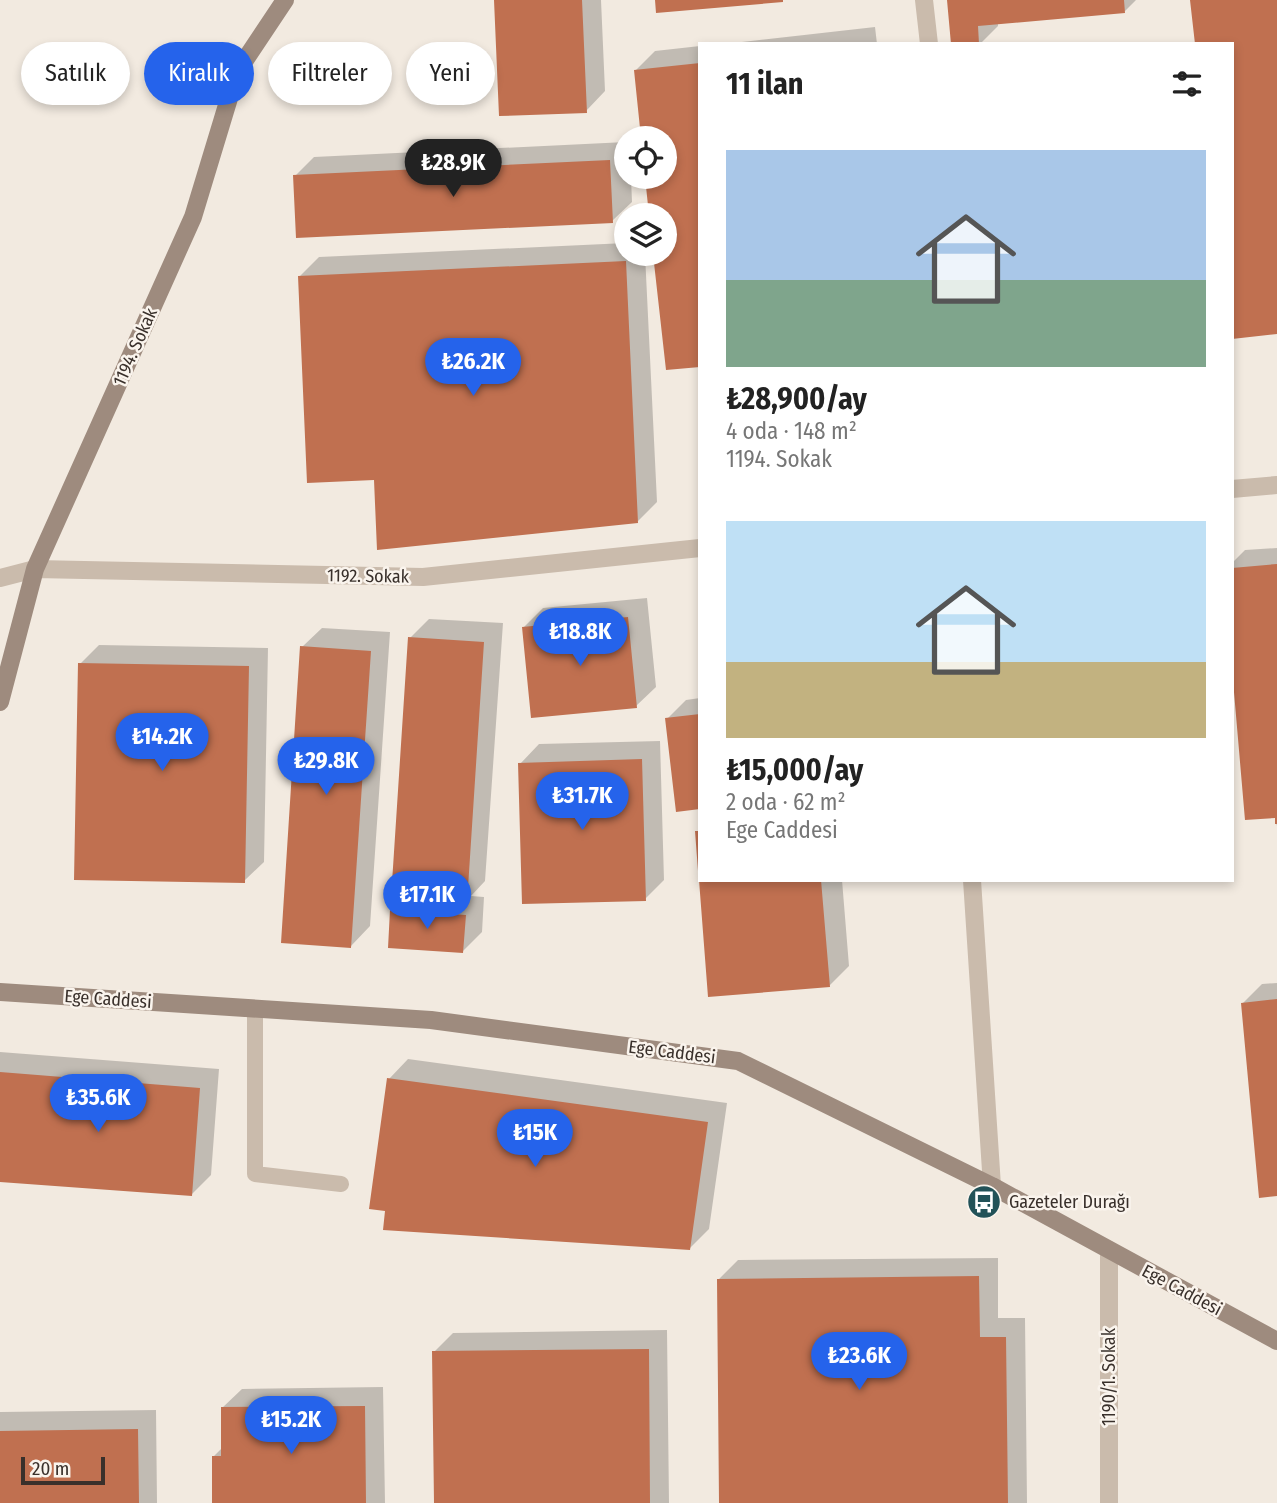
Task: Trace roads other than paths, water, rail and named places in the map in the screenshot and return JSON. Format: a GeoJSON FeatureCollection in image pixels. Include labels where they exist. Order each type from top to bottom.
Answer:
{"type":"FeatureCollection","features":[{"type":"Feature","properties":{"kind":"street","name":"1194. Sokak"},"geometry":{"type":"LineString","coordinates":[[0,702],[35,569],[193,218],[237,72],[285,0]]}},
{"type":"Feature","properties":{"kind":"street"},"geometry":{"type":"LineString","coordinates":[[924,0],[929,42]]}},
{"type":"Feature","properties":{"kind":"street"},"geometry":{"type":"LineString","coordinates":[[1234,489],[1277,485]]}},
{"type":"Feature","properties":{"kind":"street","name":"1192. Sokak"},"geometry":{"type":"LineString","coordinates":[[0,578],[35,569],[424,577],[698,548]]}},
{"type":"Feature","properties":{"kind":"street"},"geometry":{"type":"LineString","coordinates":[[972,882],[992,1186]]}},
{"type":"Feature","properties":{"kind":"street","name":"Ege Caddesi"},"geometry":{"type":"LineString","coordinates":[[0,992],[431,1020],[738,1060],[992,1186],[1277,1341]]}},
{"type":"Feature","properties":{"kind":"street","name":"1190/1. Sokak"},"geometry":{"type":"LineString","coordinates":[[1109,1250],[1109,1503]]}},
{"type":"Feature","properties":{"kind":"lane"},"geometry":{"type":"LineString","coordinates":[[255,1009],[255,1174],[341,1184]]}},
{"type":"Feature","properties":{"kind":"place","name":"Gazeteler Durağı"},"geometry":{"type":"Point","coordinates":[984,1202]}}]}
